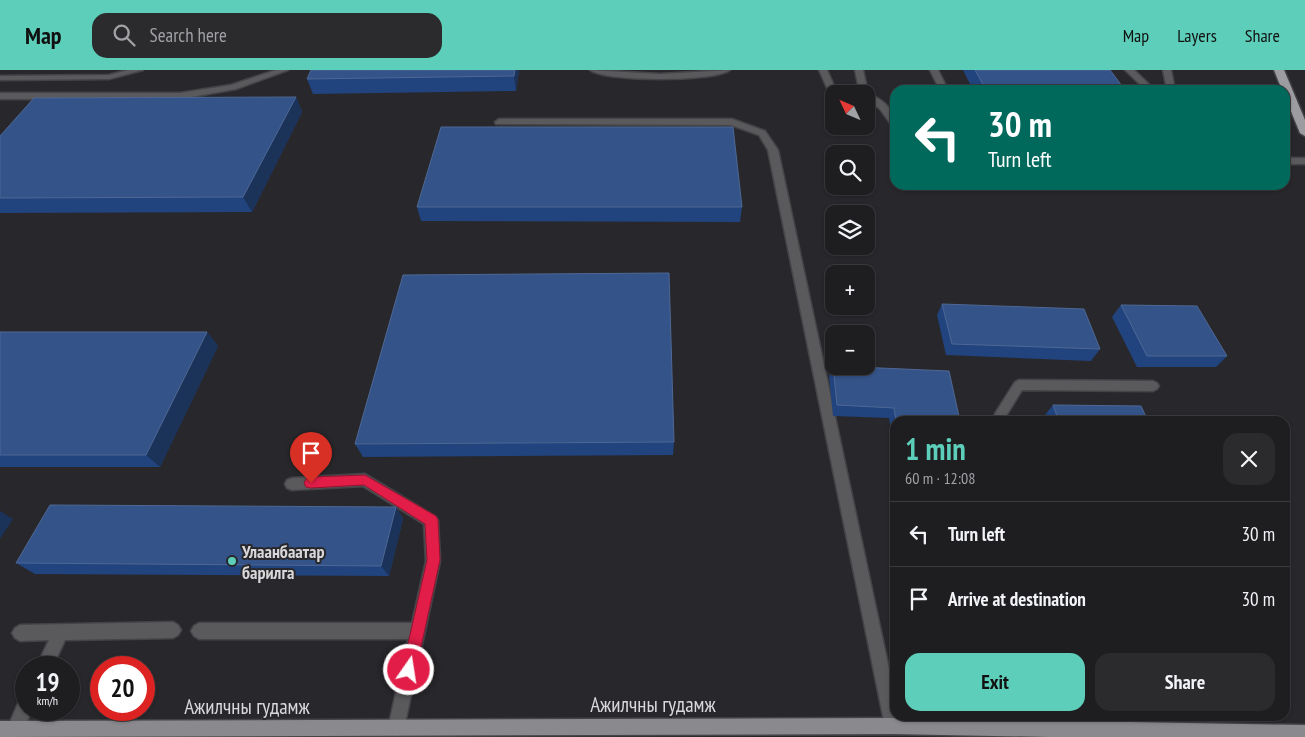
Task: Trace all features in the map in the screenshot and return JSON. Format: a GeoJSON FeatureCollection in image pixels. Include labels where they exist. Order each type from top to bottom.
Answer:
{"type":"FeatureCollection","features":[{"type":"Feature","properties":{"kind":"highway"},"geometry":{"type":"LineString","coordinates":[[1279,70],[1285,85]]}},
{"type":"Feature","properties":{"kind":"highway"},"geometry":{"type":"LineString","coordinates":[[1290,97],[1305,133]]}},
{"type":"Feature","properties":{"kind":"main road","name":"Ажилчны гудамж"},"geometry":{"type":"LineString","coordinates":[[7,729],[396,728],[487,732],[779,732],[893,726],[1081,723],[1305,733]]}},
{"type":"Feature","properties":{"kind":"street"},"geometry":{"type":"LineString","coordinates":[[0,78],[109,77],[139,70]]}},
{"type":"Feature","properties":{"kind":"street"},"geometry":{"type":"LineString","coordinates":[[0,96],[180,96],[207,94],[247,84],[284,70]]}},
{"type":"Feature","properties":{"kind":"street"},"geometry":{"type":"LineString","coordinates":[[594,70],[623,76],[710,73],[726,70]]}},
{"type":"Feature","properties":{"kind":"street"},"geometry":{"type":"LineString","coordinates":[[824,70],[830,85]]}},
{"type":"Feature","properties":{"kind":"street"},"geometry":{"type":"LineString","coordinates":[[859,70],[863,85]]}},
{"type":"Feature","properties":{"kind":"street"},"geometry":{"type":"LineString","coordinates":[[934,70],[942,85]]}},
{"type":"Feature","properties":{"kind":"street"},"geometry":{"type":"LineString","coordinates":[[1129,70],[1146,85]]}},
{"type":"Feature","properties":{"kind":"street"},"geometry":{"type":"LineString","coordinates":[[1167,70],[1170,85]]}},
{"type":"Feature","properties":{"kind":"street"},"geometry":{"type":"LineString","coordinates":[[875,100],[890,113]]}},
{"type":"Feature","properties":{"kind":"street"},"geometry":{"type":"LineString","coordinates":[[499,122],[732,122],[762,133],[766,139],[773,150],[890,712]]}},
{"type":"Feature","properties":{"kind":"street"},"geometry":{"type":"LineString","coordinates":[[1290,161],[1305,161]]}},
{"type":"Feature","properties":{"kind":"street"},"geometry":{"type":"LineString","coordinates":[[1000,416],[1019,385],[1154,386]]}},
{"type":"Feature","properties":{"kind":"street"},"geometry":{"type":"LineString","coordinates":[[292,484],[365,480],[432,520],[433,560],[396,728]]}},
{"type":"Feature","properties":{"kind":"street"},"geometry":{"type":"LineString","coordinates":[[20,633],[174,630]]}},
{"type":"Feature","properties":{"kind":"street"},"geometry":{"type":"LineString","coordinates":[[198,631],[418,631]]}},
{"type":"Feature","properties":{"kind":"street"},"geometry":{"type":"LineString","coordinates":[[50,656],[61,632]]}},
{"type":"Feature","properties":{"kind":"street"},"geometry":{"type":"LineString","coordinates":[[7,729],[15,719]]}},
{"type":"Feature","properties":{"kind":"street"},"geometry":{"type":"LineString","coordinates":[[892,721],[893,726]]}},
{"type":"Feature","properties":{"kind":"building"},"geometry":{"type":"Polygon","coordinates":[[[311,70],[515,70],[514,76],[307,79],[311,70]]]}},
{"type":"Feature","properties":{"kind":"building"},"geometry":{"type":"Polygon","coordinates":[[[975,70],[1110,70],[1121,85],[983,85],[975,70]]]}},
{"type":"Feature","properties":{"kind":"building"},"geometry":{"type":"Polygon","coordinates":[[[296,97],[243,197],[0,198],[0,136],[34,98],[296,97]]]}},
{"type":"Feature","properties":{"kind":"building"},"geometry":{"type":"Polygon","coordinates":[[[441,127],[733,127],[742,207],[417,207],[441,127]]]}},
{"type":"Feature","properties":{"kind":"building"},"geometry":{"type":"Polygon","coordinates":[[[669,273],[674,442],[355,444],[403,275],[669,273]]]}},
{"type":"Feature","properties":{"kind":"building"},"geometry":{"type":"Polygon","coordinates":[[[942,304],[1084,309],[1100,349],[952,344],[942,304]]]}},
{"type":"Feature","properties":{"kind":"building"},"geometry":{"type":"Polygon","coordinates":[[[1121,305],[1197,306],[1227,356],[1147,356],[1121,305]]]}},
{"type":"Feature","properties":{"kind":"building"},"geometry":{"type":"Polygon","coordinates":[[[0,332],[207,332],[146,455],[0,455],[0,332]]]}},
{"type":"Feature","properties":{"kind":"building"},"geometry":{"type":"Polygon","coordinates":[[[875,368],[949,371],[959,416],[895,416],[894,408],[837,405],[834,375],[875,375],[875,368]]]}},
{"type":"Feature","properties":{"kind":"building"},"geometry":{"type":"Polygon","coordinates":[[[1053,405],[1141,406],[1146,416],[1057,416],[1053,405]]]}},
{"type":"Feature","properties":{"kind":"building"},"geometry":{"type":"Polygon","coordinates":[[[50,505],[396,507],[381,566],[16,563],[50,505]]]}},
{"type":"Feature","properties":{"kind":"place","name":"Улаанбаатар барилга"},"geometry":{"type":"Point","coordinates":[232,561]}},
{"type":"Feature","properties":{"kind":"route"},"geometry":{"type":"LineString","coordinates":[[311,483],[365,480],[432,520],[433,560],[409,670]]}}]}
